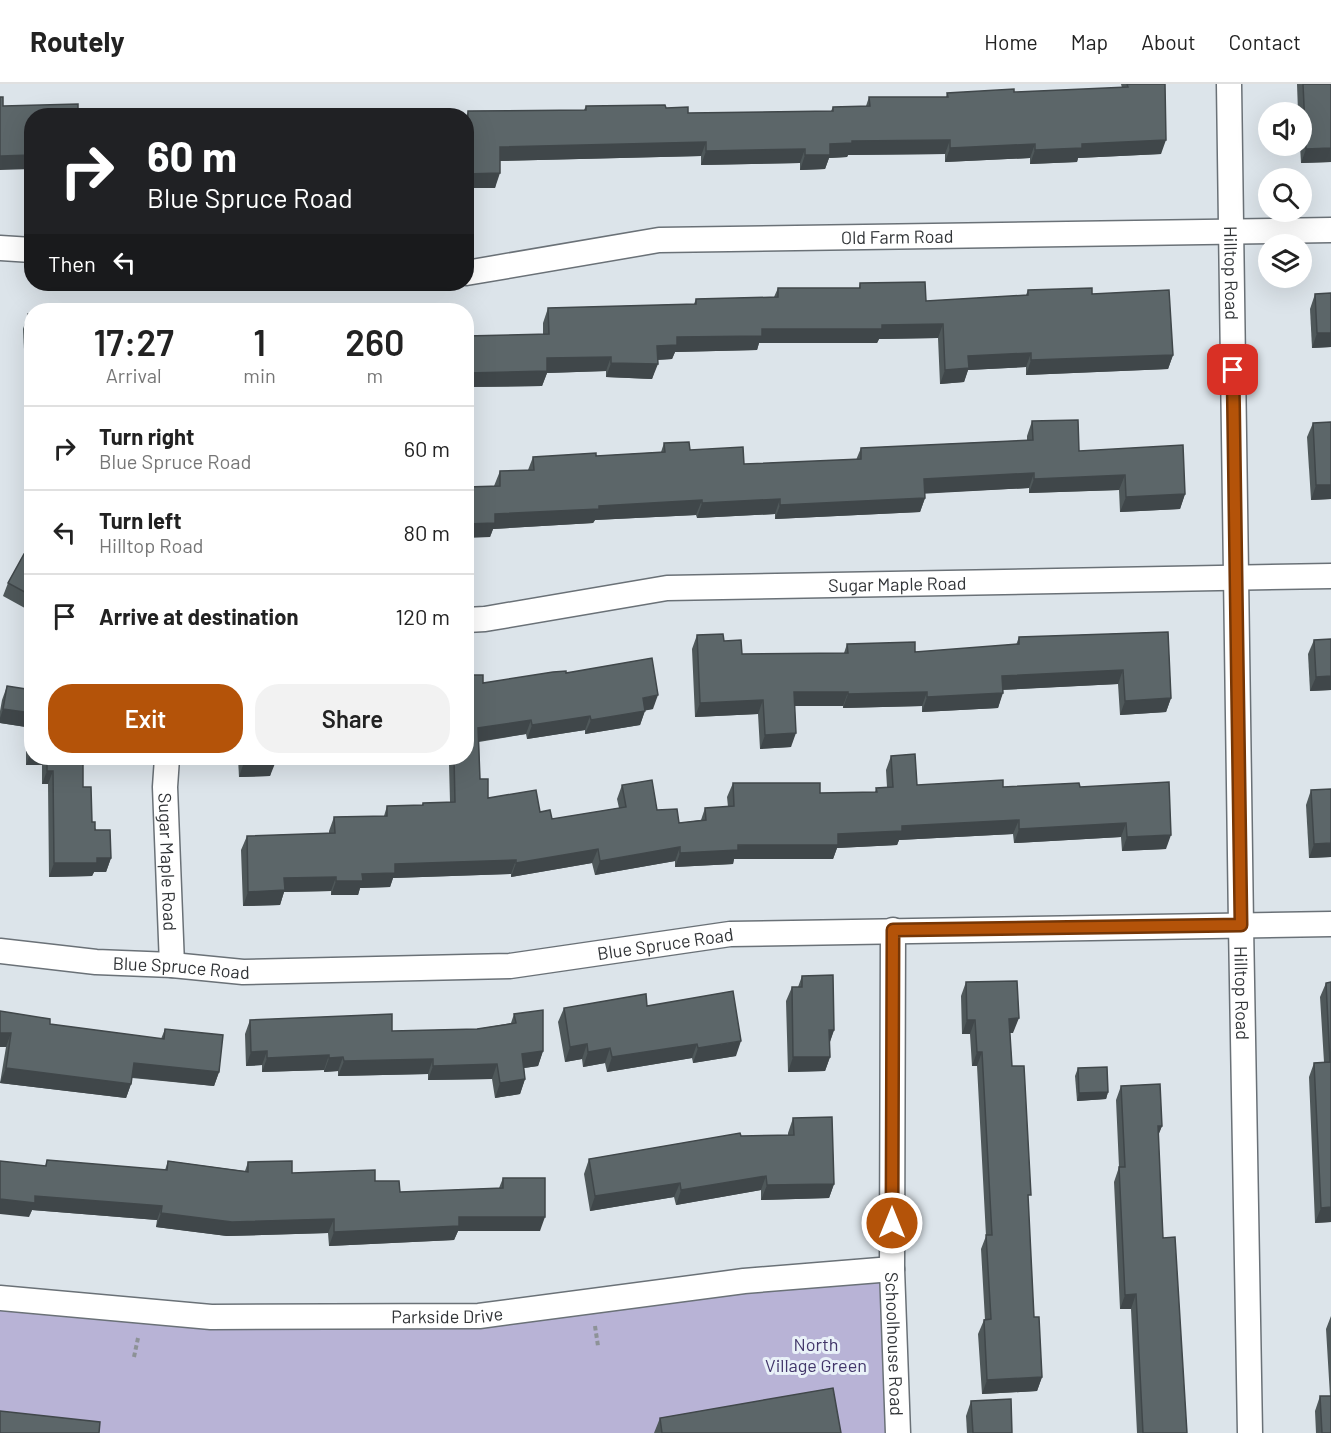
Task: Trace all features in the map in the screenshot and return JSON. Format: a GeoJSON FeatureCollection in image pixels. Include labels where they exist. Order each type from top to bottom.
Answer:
{"type":"FeatureCollection","features":[{"type":"Feature","properties":{"kind":"street","name":"Hilltop Road"},"geometry":{"type":"LineString","coordinates":[[1229,84],[1250,1433]]}},
{"type":"Feature","properties":{"kind":"street","name":"Old Farm Road"},"geometry":{"type":"LineString","coordinates":[[474,272],[659,240],[1331,230]]}},
{"type":"Feature","properties":{"kind":"street"},"geometry":{"type":"LineString","coordinates":[[0,248],[24,250]]}},
{"type":"Feature","properties":{"kind":"street","name":"Sugar Maple Road"},"geometry":{"type":"LineString","coordinates":[[474,620],[667,588],[1331,576]]}},
{"type":"Feature","properties":{"kind":"street","name":"Sugar Maple Road"},"geometry":{"type":"LineString","coordinates":[[167,765],[165,787],[172,965]]}},
{"type":"Feature","properties":{"kind":"street","name":"Blue Spruce Road"},"geometry":{"type":"LineString","coordinates":[[0,951],[96,962],[172,965],[243,972],[510,966],[730,934],[1331,924]]}},
{"type":"Feature","properties":{"kind":"street","name":"Schoolhouse Road"},"geometry":{"type":"LineString","coordinates":[[893,930],[892,1269],[898,1433]]}},
{"type":"Feature","properties":{"kind":"street","name":"Parkside Drive"},"geometry":{"type":"LineString","coordinates":[[0,1298],[211,1317],[479,1316],[744,1281],[892,1269]]}},
{"type":"Feature","properties":{"kind":"green space","name":"North Village Green"},"geometry":{"type":"Polygon","coordinates":[[[892,1269],[897,1433],[0,1433],[0,1302],[535,1312],[892,1269]]]}},
{"type":"Feature","properties":{"kind":"building"},"geometry":{"type":"Polygon","coordinates":[[[1127,84],[1165,84],[1166,140],[1082,144],[1082,148],[1035,150],[1035,144],[950,148],[950,140],[852,141],[852,143],[830,144],[830,155],[805,155],[805,149],[706,151],[706,142],[500,147],[500,173],[474,174],[474,111],[586,110],[586,106],[665,105],[666,108],[688,107],[688,113],[833,111],[833,107],[870,106],[869,97],[948,97],[947,93],[1014,89],[1014,92],[1128,87],[1127,84]]]}},
{"type":"Feature","properties":{"kind":"building"},"geometry":{"type":"Polygon","coordinates":[[[1303,84],[1331,84],[1331,148],[1312,149],[1312,102],[1304,102],[1303,84]]]}},
{"type":"Feature","properties":{"kind":"building"},"geometry":{"type":"Polygon","coordinates":[[[0,97],[3,97],[3,106],[78,104],[78,108],[24,108],[24,155],[0,156],[0,97]]]}},
{"type":"Feature","properties":{"kind":"building"},"geometry":{"type":"Polygon","coordinates":[[[925,282],[926,301],[1028,295],[1028,290],[1092,288],[1092,294],[1169,290],[1173,355],[1031,360],[1031,353],[968,356],[969,368],[945,370],[943,324],[882,325],[882,329],[762,329],[762,336],[677,337],[677,345],[657,346],[658,364],[611,363],[611,357],[547,358],[547,371],[474,373],[474,336],[549,334],[548,308],[696,304],[696,299],[778,297],[778,288],[860,288],[860,283],[925,282]]]}},
{"type":"Feature","properties":{"kind":"building"},"geometry":{"type":"Polygon","coordinates":[[[1331,293],[1331,333],[1317,333],[1315,294],[1331,293]]]}},
{"type":"Feature","properties":{"kind":"building"},"geometry":{"type":"Polygon","coordinates":[[[1078,420],[1079,451],[1183,445],[1185,494],[1126,497],[1125,475],[1034,479],[1034,473],[924,479],[925,498],[780,505],[780,499],[702,503],[702,500],[599,506],[599,509],[495,514],[495,523],[474,524],[474,487],[500,486],[500,471],[534,470],[533,457],[665,452],[664,443],[689,442],[690,450],[743,447],[744,464],[861,459],[861,448],[1033,440],[1032,421],[1078,420]]]}},
{"type":"Feature","properties":{"kind":"building"},"geometry":{"type":"Polygon","coordinates":[[[1331,422],[1331,485],[1316,485],[1313,423],[1331,422]]]}},
{"type":"Feature","properties":{"kind":"building"},"geometry":{"type":"Polygon","coordinates":[[[24,554],[24,592],[8,583],[24,554]]]}},
{"type":"Feature","properties":{"kind":"building"},"geometry":{"type":"Polygon","coordinates":[[[1168,632],[1171,698],[1125,701],[1123,670],[1002,676],[1003,693],[927,697],[927,692],[848,694],[848,692],[794,692],[796,733],[765,735],[763,700],[700,703],[697,635],[723,634],[724,641],[741,640],[742,654],[848,653],[847,644],[915,642],[915,652],[1019,644],[1019,637],[1168,632]]]}},
{"type":"Feature","properties":{"kind":"building"},"geometry":{"type":"Polygon","coordinates":[[[1331,639],[1331,676],[1316,677],[1314,640],[1331,639]]]}},
{"type":"Feature","properties":{"kind":"building"},"geometry":{"type":"Polygon","coordinates":[[[652,658],[658,695],[643,698],[645,711],[591,720],[590,716],[532,725],[531,720],[478,728],[480,779],[488,779],[488,798],[536,790],[540,812],[550,810],[552,819],[626,807],[622,785],[652,780],[657,810],[677,809],[679,823],[706,820],[705,808],[734,806],[733,783],[820,783],[820,793],[877,792],[876,788],[893,787],[891,756],[915,754],[917,785],[1003,780],[1003,787],[1079,783],[1080,787],[1169,782],[1171,835],[1127,837],[1126,823],[1019,829],[1019,820],[902,826],[902,831],[838,834],[838,845],[738,845],[738,850],[680,853],[680,847],[600,861],[598,849],[516,863],[516,860],[395,864],[395,873],[362,874],[363,881],[336,881],[336,877],[284,878],[285,890],[248,892],[247,836],[335,833],[334,817],[387,816],[387,806],[455,802],[454,765],[474,765],[474,675],[483,675],[483,683],[553,672],[566,671],[566,673],[652,658]]]}},
{"type":"Feature","properties":{"kind":"building"},"geometry":{"type":"Polygon","coordinates":[[[7,686],[24,689],[24,712],[3,709],[7,686]]]}},
{"type":"Feature","properties":{"kind":"building"},"geometry":{"type":"Polygon","coordinates":[[[47,765],[83,765],[83,787],[91,787],[92,822],[95,822],[95,830],[110,830],[111,858],[97,858],[97,863],[54,863],[53,771],[47,771],[47,765]]]}},
{"type":"Feature","properties":{"kind":"building"},"geometry":{"type":"Polygon","coordinates":[[[1331,789],[1331,843],[1314,844],[1311,790],[1331,789]]]}},
{"type":"Feature","properties":{"kind":"building"},"geometry":{"type":"Polygon","coordinates":[[[833,975],[834,1030],[829,1030],[830,1057],[793,1057],[792,987],[802,987],[802,976],[833,975]]]}},
{"type":"Feature","properties":{"kind":"building"},"geometry":{"type":"Polygon","coordinates":[[[1017,981],[1019,1018],[1009,1019],[1012,1066],[1024,1066],[1031,1195],[1028,1195],[1034,1317],[1039,1317],[1042,1377],[987,1380],[984,1320],[991,1319],[986,1235],[992,1235],[982,1052],[977,1052],[975,1020],[967,1020],[966,982],[1017,981]]]}},
{"type":"Feature","properties":{"kind":"building"},"geometry":{"type":"Polygon","coordinates":[[[1331,982],[1331,1207],[1321,1208],[1314,1063],[1330,1062],[1326,983],[1331,982]]]}},
{"type":"Feature","properties":{"kind":"building"},"geometry":{"type":"Polygon","coordinates":[[[733,991],[741,1041],[698,1048],[697,1044],[612,1057],[610,1048],[588,1052],[587,1044],[570,1047],[564,1008],[646,994],[647,1006],[733,991]]]}},
{"type":"Feature","properties":{"kind":"building"},"geometry":{"type":"Polygon","coordinates":[[[543,1010],[543,1051],[522,1054],[525,1079],[500,1083],[497,1064],[433,1066],[433,1059],[344,1061],[343,1057],[329,1058],[329,1055],[267,1058],[267,1051],[251,1052],[250,1020],[392,1014],[392,1031],[477,1029],[516,1023],[514,1014],[543,1010]]]}},
{"type":"Feature","properties":{"kind":"building"},"geometry":{"type":"Polygon","coordinates":[[[0,1011],[50,1019],[50,1024],[164,1039],[165,1029],[223,1035],[219,1072],[134,1063],[131,1084],[6,1068],[11,1033],[0,1033],[0,1011]]]}},
{"type":"Feature","properties":{"kind":"building"},"geometry":{"type":"Polygon","coordinates":[[[1107,1067],[1108,1092],[1079,1093],[1078,1068],[1107,1067]]]}},
{"type":"Feature","properties":{"kind":"building"},"geometry":{"type":"Polygon","coordinates":[[[1160,1084],[1162,1126],[1158,1126],[1163,1238],[1175,1237],[1187,1433],[1143,1433],[1136,1294],[1125,1295],[1119,1167],[1125,1167],[1121,1086],[1160,1084]]]}},
{"type":"Feature","properties":{"kind":"building"},"geometry":{"type":"Polygon","coordinates":[[[832,1117],[834,1184],[767,1185],[766,1176],[681,1190],[680,1183],[595,1196],[589,1159],[740,1133],[741,1136],[794,1135],[793,1118],[832,1117]]]}},
{"type":"Feature","properties":{"kind":"building"},"geometry":{"type":"Polygon","coordinates":[[[47,1160],[167,1170],[168,1161],[248,1172],[248,1162],[292,1161],[292,1173],[375,1170],[375,1181],[399,1181],[400,1192],[503,1188],[503,1178],[545,1178],[545,1217],[459,1217],[459,1226],[334,1232],[334,1219],[232,1222],[161,1213],[162,1206],[35,1196],[35,1203],[0,1199],[0,1161],[46,1166],[47,1160]]]}},
{"type":"Feature","properties":{"kind":"building"},"geometry":{"type":"Polygon","coordinates":[[[833,1388],[841,1433],[662,1433],[660,1418],[833,1388]]]}},
{"type":"Feature","properties":{"kind":"building"},"geometry":{"type":"Polygon","coordinates":[[[1320,1396],[1331,1396],[1331,1433],[1322,1433],[1320,1396]]]}},
{"type":"Feature","properties":{"kind":"building"},"geometry":{"type":"Polygon","coordinates":[[[1011,1399],[1012,1433],[973,1433],[971,1401],[1011,1399]]]}},
{"type":"Feature","properties":{"kind":"building"},"geometry":{"type":"Polygon","coordinates":[[[0,1411],[100,1422],[99,1433],[0,1433],[0,1411]]]}},
{"type":"Feature","properties":{"kind":"route"},"geometry":{"type":"LineString","coordinates":[[892,1223],[893,930],[1241,925],[1233,370]]}}]}
